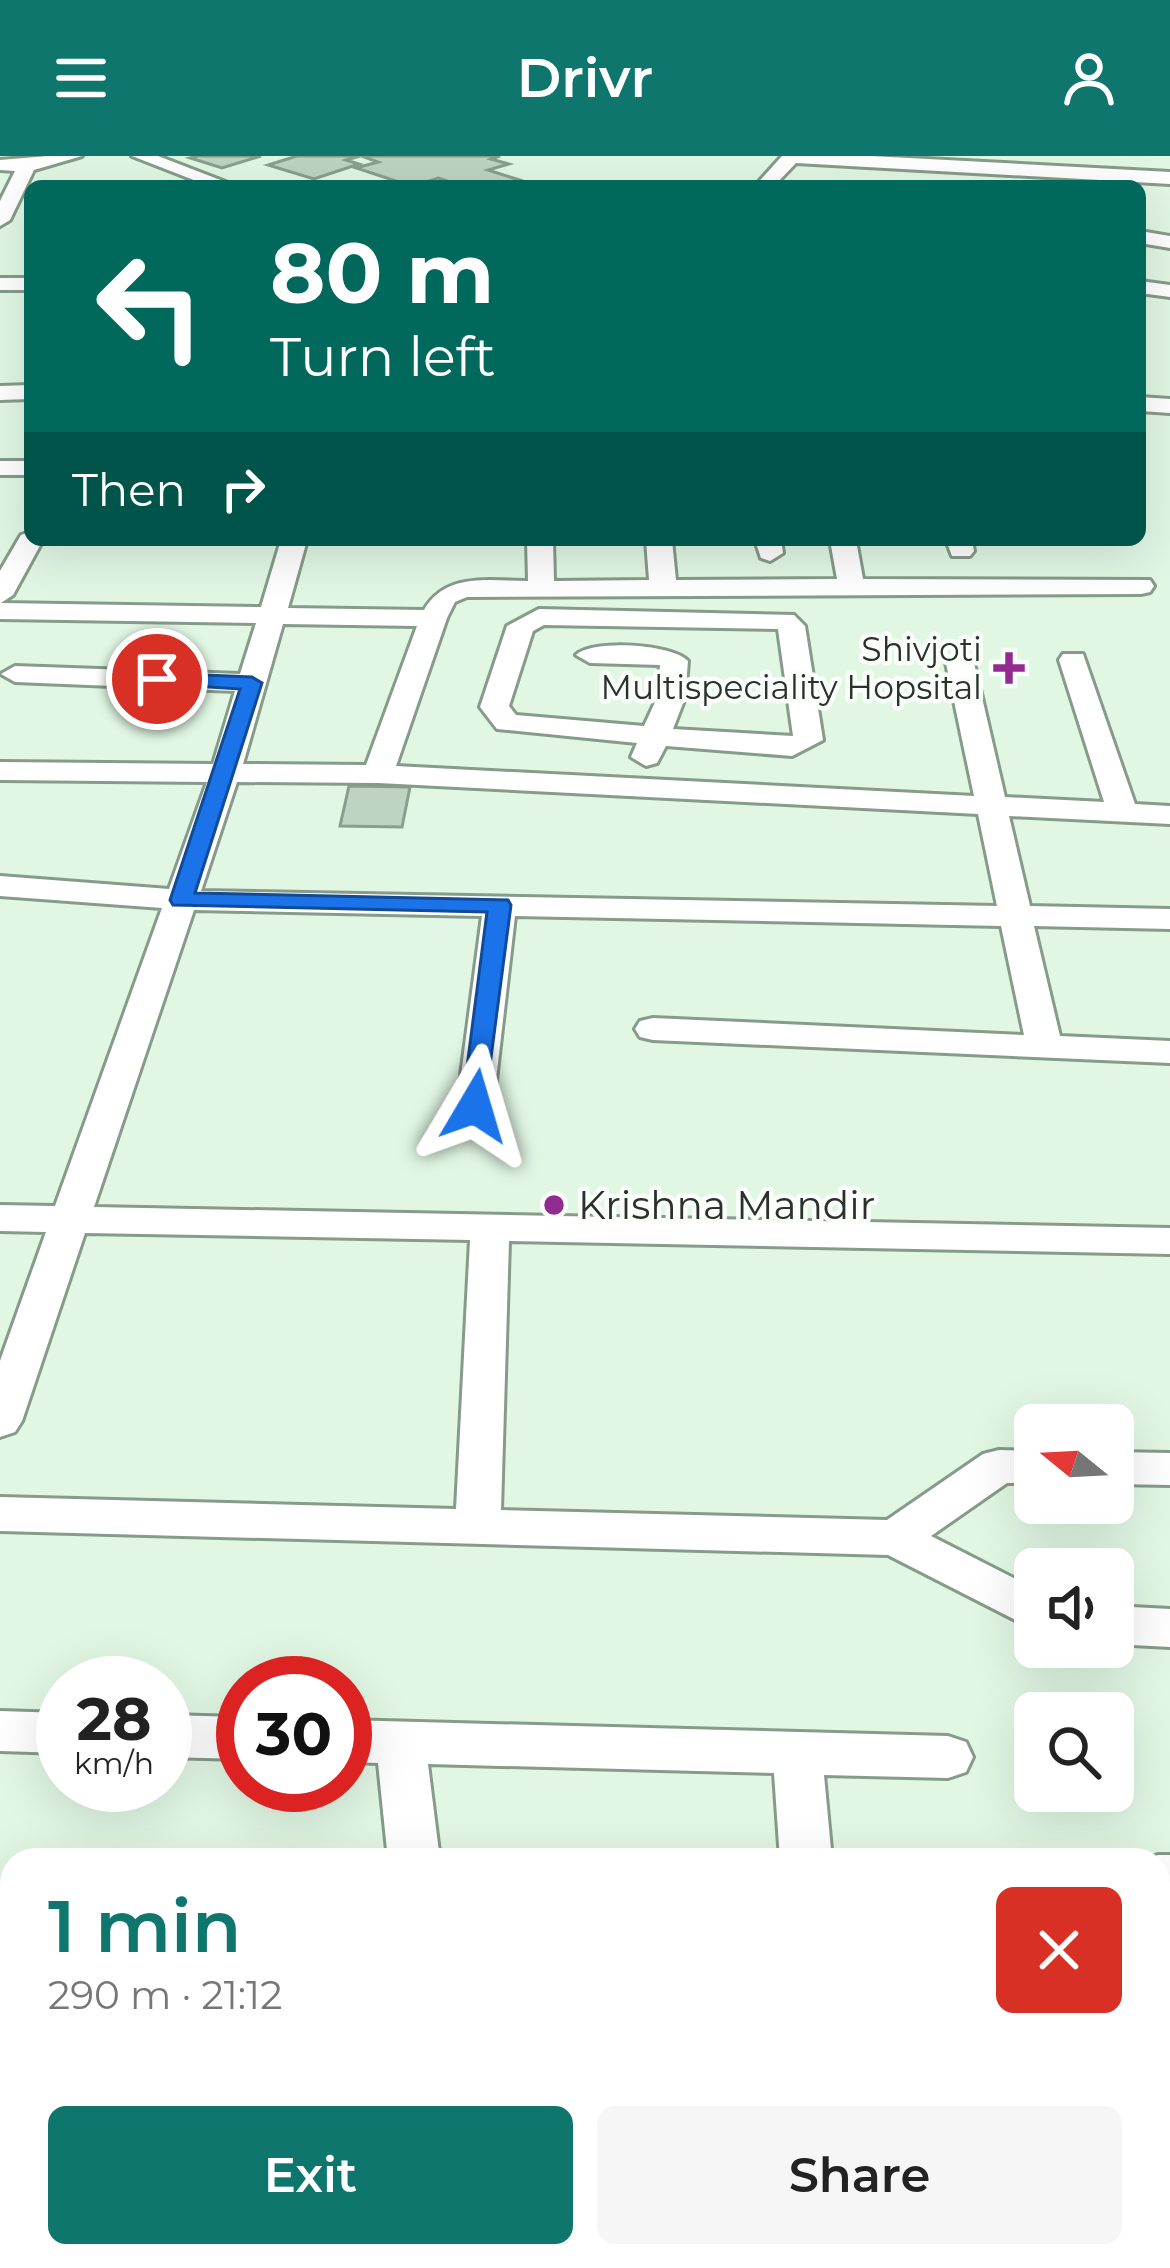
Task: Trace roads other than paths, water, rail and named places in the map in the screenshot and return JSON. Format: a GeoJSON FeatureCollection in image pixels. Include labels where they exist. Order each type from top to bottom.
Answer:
{"type":"FeatureCollection","features":[{"type":"Feature","properties":{"kind":"street"},"geometry":{"type":"LineString","coordinates":[[0,165],[27,166],[73,156]]}},
{"type":"Feature","properties":{"kind":"street"},"geometry":{"type":"LineString","coordinates":[[141,156],[210,180]]}},
{"type":"Feature","properties":{"kind":"street"},"geometry":{"type":"LineString","coordinates":[[769,180],[791,156],[1170,178]]}},
{"type":"Feature","properties":{"kind":"street"},"geometry":{"type":"LineString","coordinates":[[0,220],[27,166]]}},
{"type":"Feature","properties":{"kind":"street"},"geometry":{"type":"LineString","coordinates":[[0,595],[27,546]]}},
{"type":"Feature","properties":{"kind":"street"},"geometry":{"type":"LineString","coordinates":[[0,1421],[226,771],[292,546]]}},
{"type":"Feature","properties":{"kind":"street"},"geometry":{"type":"LineString","coordinates":[[540,546],[541,587]]}},
{"type":"Feature","properties":{"kind":"street"},"geometry":{"type":"LineString","coordinates":[[637,618],[658,546]]}},
{"type":"Feature","properties":{"kind":"street"},"geometry":{"type":"LineString","coordinates":[[844,546],[851,586]]}},
{"type":"Feature","properties":{"kind":"street"},"geometry":{"type":"LineString","coordinates":[[379,774],[433,618],[454,592],[650,585],[1141,586]]}},
{"type":"Feature","properties":{"kind":"street"},"geometry":{"type":"LineString","coordinates":[[0,611],[433,618]]}},
{"type":"Feature","properties":{"kind":"street"},"geometry":{"type":"LineString","coordinates":[[551,616],[784,621],[791,626],[810,733],[804,745],[656,736],[518,726],[500,719],[494,707],[525,622],[551,616]]}},
{"type":"Feature","properties":{"kind":"street"},"geometry":{"type":"LineString","coordinates":[[590,655],[661,656],[674,661],[671,698],[633,786]]}},
{"type":"Feature","properties":{"kind":"street"},"geometry":{"type":"LineString","coordinates":[[1073,660],[1123,813]]}},
{"type":"Feature","properties":{"kind":"street"},"geometry":{"type":"LineString","coordinates":[[960,663],[1044,1046]]}},
{"type":"Feature","properties":{"kind":"street"},"geometry":{"type":"LineString","coordinates":[[15,674],[252,683]]}},
{"type":"Feature","properties":{"kind":"street"},"geometry":{"type":"LineString","coordinates":[[0,771],[379,774],[1170,815]]}},
{"type":"Feature","properties":{"kind":"street"},"geometry":{"type":"LineString","coordinates":[[0,886],[182,900],[1170,919]]}},
{"type":"Feature","properties":{"kind":"street"},"geometry":{"type":"LineString","coordinates":[[475,1106],[500,905]]}},
{"type":"Feature","properties":{"kind":"street"},"geometry":{"type":"LineString","coordinates":[[653,1029],[1170,1052]]}},
{"type":"Feature","properties":{"kind":"street"},"geometry":{"type":"LineString","coordinates":[[0,1217],[1170,1241]]}},
{"type":"Feature","properties":{"kind":"street"},"geometry":{"type":"LineString","coordinates":[[478,1527],[490,1229]]}},
{"type":"Feature","properties":{"kind":"street"},"geometry":{"type":"LineString","coordinates":[[895,1538],[999,1466],[1014,1466]]}},
{"type":"Feature","properties":{"kind":"street"},"geometry":{"type":"LineString","coordinates":[[1134,1468],[1170,1469]]}},
{"type":"Feature","properties":{"kind":"street"},"geometry":{"type":"LineString","coordinates":[[0,1514],[895,1538],[1014,1600]]}},
{"type":"Feature","properties":{"kind":"street"},"geometry":{"type":"LineString","coordinates":[[1134,1626],[1170,1628]]}},
{"type":"Feature","properties":{"kind":"street"},"geometry":{"type":"LineString","coordinates":[[0,1731],[36,1732]]}},
{"type":"Feature","properties":{"kind":"street"},"geometry":{"type":"LineString","coordinates":[[372,1741],[947,1757]]}},
{"type":"Feature","properties":{"kind":"street"},"geometry":{"type":"LineString","coordinates":[[401,1742],[413,1848]]}},
{"type":"Feature","properties":{"kind":"street"},"geometry":{"type":"LineString","coordinates":[[797,1753],[805,1848]]}},
{"type":"Feature","properties":{"kind":"place","name":"Shivjoti Multispeciality Hopsital"},"geometry":{"type":"Point","coordinates":[1009,668]}},
{"type":"Feature","properties":{"kind":"place","name":"Krishna Mandir"},"geometry":{"type":"Point","coordinates":[554,1205]}}]}
